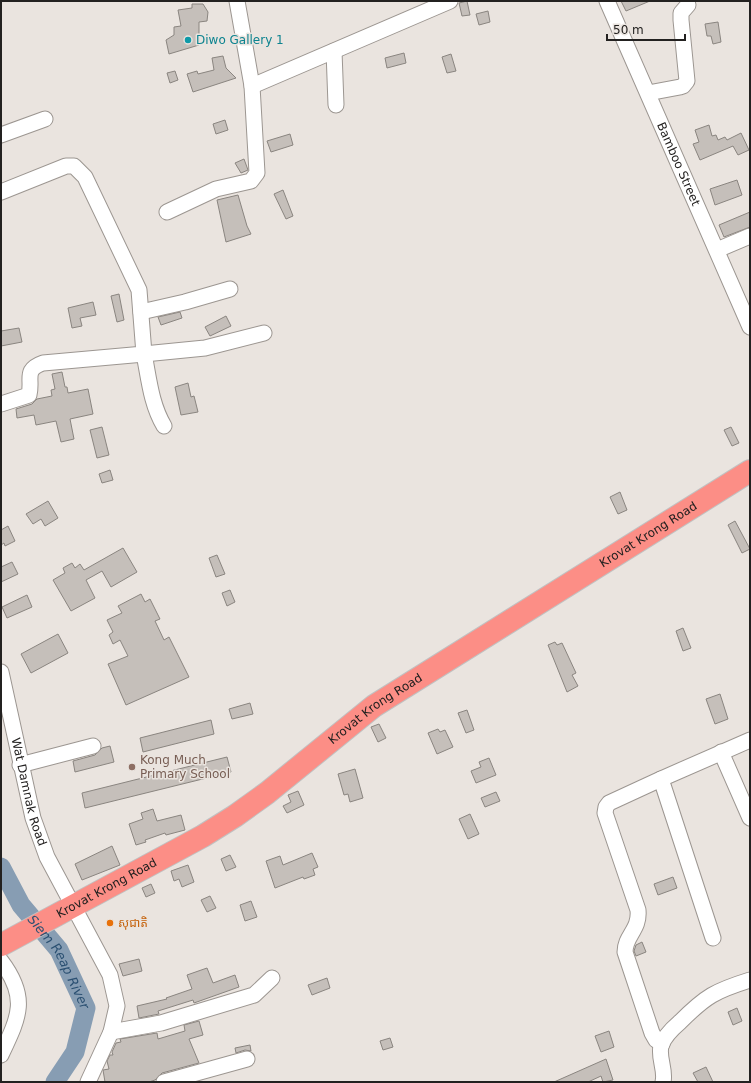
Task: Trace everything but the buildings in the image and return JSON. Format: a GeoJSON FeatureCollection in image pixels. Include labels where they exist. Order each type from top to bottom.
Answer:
{"type":"FeatureCollection","features":[{"type":"Feature","properties":{"kind":"highway","name":"Krovat Krong Road"},"geometry":{"type":"LineString","coordinates":[[7,942],[203,836],[235,816],[267,793],[374,706],[750,471]]}},
{"type":"Feature","properties":{"kind":"street"},"geometry":{"type":"LineString","coordinates":[[167,212],[216,189],[251,181],[257,174],[252,86],[236,1]]}},
{"type":"Feature","properties":{"kind":"street"},"geometry":{"type":"LineString","coordinates":[[252,86],[450,1]]}},
{"type":"Feature","properties":{"kind":"street","name":"Bamboo Street"},"geometry":{"type":"LineString","coordinates":[[607,1],[750,327]]}},
{"type":"Feature","properties":{"kind":"street"},"geometry":{"type":"LineString","coordinates":[[648,93],[683,86],[687,81],[681,13],[688,5]]}},
{"type":"Feature","properties":{"kind":"street"},"geometry":{"type":"LineString","coordinates":[[334,51],[336,106]]}},
{"type":"Feature","properties":{"kind":"street"},"geometry":{"type":"LineString","coordinates":[[1,135],[45,119]]}},
{"type":"Feature","properties":{"kind":"street"},"geometry":{"type":"LineString","coordinates":[[1,192],[66,166],[74,166],[79,169],[85,177],[139,290],[144,354],[153,402],[157,414],[164,426]]}},
{"type":"Feature","properties":{"kind":"street"},"geometry":{"type":"LineString","coordinates":[[717,250],[750,236]]}},
{"type":"Feature","properties":{"kind":"street"},"geometry":{"type":"LineString","coordinates":[[141,312],[185,302],[230,289]]}},
{"type":"Feature","properties":{"kind":"street"},"geometry":{"type":"LineString","coordinates":[[1,404],[29,395],[30,373],[36,366],[43,363],[205,348],[264,333]]}},
{"type":"Feature","properties":{"kind":"street","name":"Wat Damnak Road"},"geometry":{"type":"LineString","coordinates":[[1,672],[20,764],[34,818],[64,910],[110,976],[116,1006],[111,1032],[88,1082]]}},
{"type":"Feature","properties":{"kind":"street"},"geometry":{"type":"LineString","coordinates":[[662,1044],[656,1040],[652,1033],[625,952],[626,943],[637,925],[638,910],[605,813],[606,807],[609,803],[750,740]]}},
{"type":"Feature","properties":{"kind":"street"},"geometry":{"type":"LineString","coordinates":[[20,764],[93,746]]}},
{"type":"Feature","properties":{"kind":"street"},"geometry":{"type":"LineString","coordinates":[[721,752],[750,818]]}},
{"type":"Feature","properties":{"kind":"street"},"geometry":{"type":"LineString","coordinates":[[661,779],[713,938]]}},
{"type":"Feature","properties":{"kind":"street"},"geometry":{"type":"LineString","coordinates":[[1,961],[14,981],[19,996],[18,1010],[13,1030],[1,1055]]}},
{"type":"Feature","properties":{"kind":"street"},"geometry":{"type":"LineString","coordinates":[[111,1032],[161,1023],[254,995],[272,978]]}},
{"type":"Feature","properties":{"kind":"street"},"geometry":{"type":"LineString","coordinates":[[663,1082],[664,1074],[660,1052],[662,1044],[669,1032],[703,1000],[725,988],[750,980]]}},
{"type":"Feature","properties":{"kind":"street"},"geometry":{"type":"LineString","coordinates":[[164,1082],[247,1059]]}},
{"type":"Feature","properties":{"kind":"waterway","name":"Siem Reap River"},"geometry":{"type":"LineString","coordinates":[[1,867],[21,905],[59,950],[86,1008],[75,1052],[55,1082]]}},
{"type":"Feature","properties":{"kind":"place","name":"Diwo Gallery 1"},"geometry":{"type":"Point","coordinates":[188,40]}},
{"type":"Feature","properties":{"kind":"place","name":"Kong Much Primary School"},"geometry":{"type":"Point","coordinates":[132,767]}},
{"type":"Feature","properties":{"kind":"place","name":"សុជាតិ"},"geometry":{"type":"Point","coordinates":[110,923]}}]}
